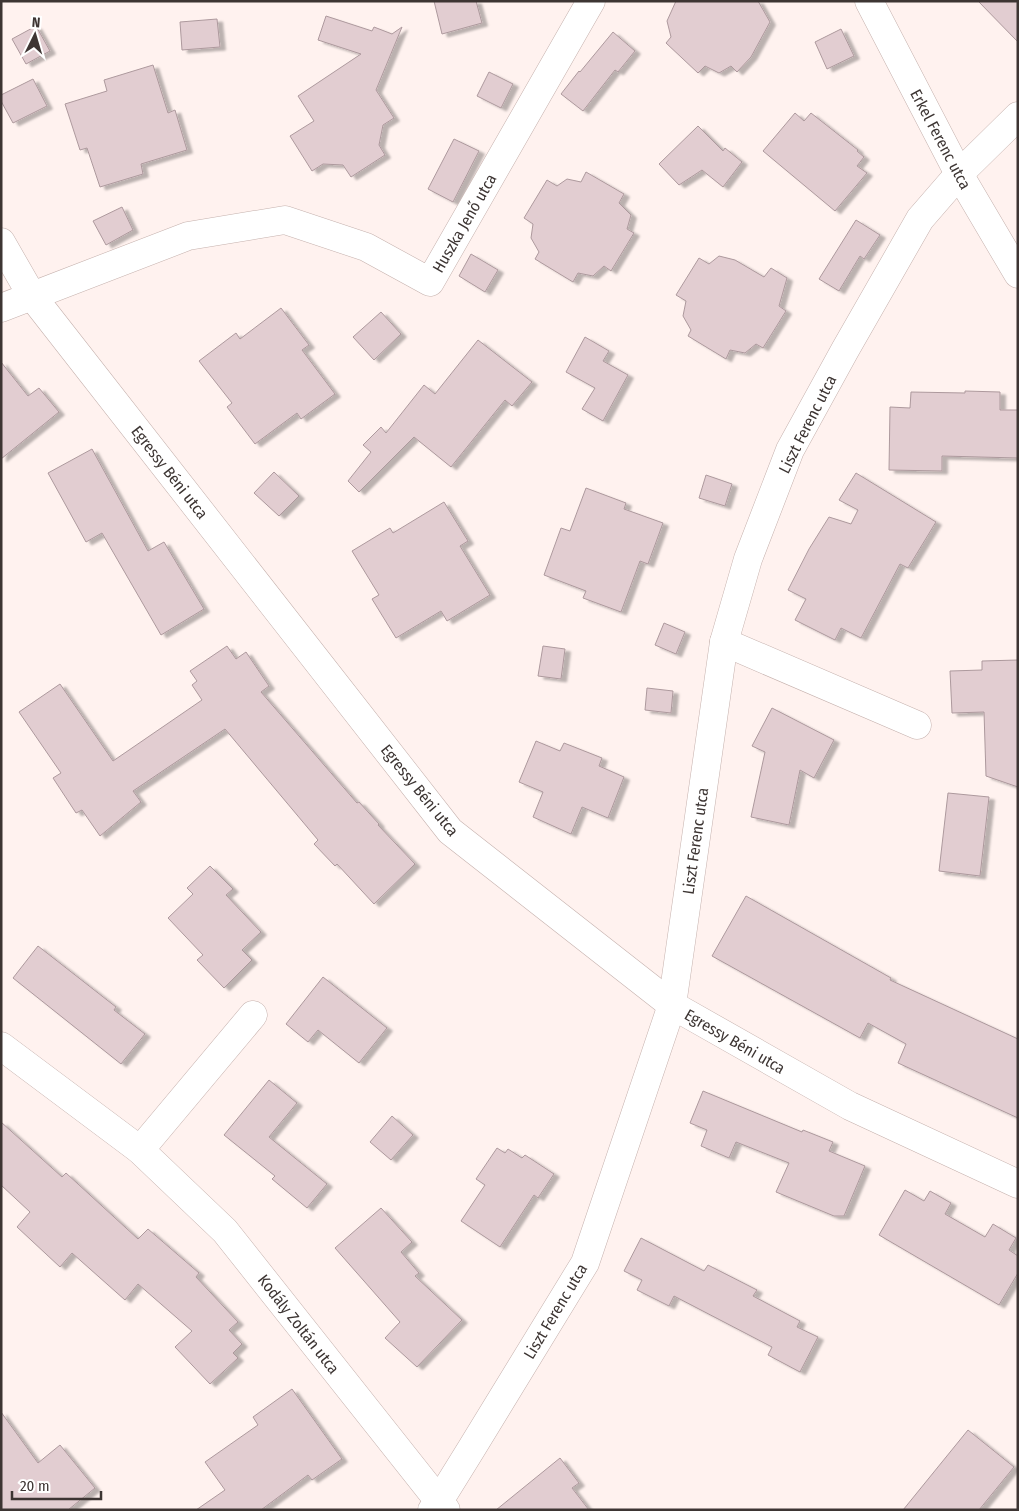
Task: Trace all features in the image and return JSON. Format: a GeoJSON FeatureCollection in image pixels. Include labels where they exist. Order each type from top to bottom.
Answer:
{"type":"FeatureCollection","features":[{"type":"Feature","properties":{"kind":"street","name":"Huszka Jenő utca"},"geometry":{"type":"LineString","coordinates":[[1,308],[188,236],[285,220],[366,247],[430,282],[591,1]]}},
{"type":"Feature","properties":{"kind":"street","name":"Erkel Ferenc utca"},"geometry":{"type":"LineString","coordinates":[[869,1],[959,174],[1018,274]]}},
{"type":"Feature","properties":{"kind":"street","name":"Liszt Ferenc utca"},"geometry":{"type":"LineString","coordinates":[[439,1507],[584,1263],[672,1005],[724,642],[748,559],[790,450],[844,350],[920,219],[959,174],[1018,116]]}},
{"type":"Feature","properties":{"kind":"street","name":"Egressy Béni utca"},"geometry":{"type":"LineString","coordinates":[[1,242],[32,296],[450,831],[672,1005],[850,1106],[1018,1184]]}},
{"type":"Feature","properties":{"kind":"street"},"geometry":{"type":"LineString","coordinates":[[724,642],[916,725]]}},
{"type":"Feature","properties":{"kind":"street"},"geometry":{"type":"LineString","coordinates":[[140,1150],[253,1015]]}},
{"type":"Feature","properties":{"kind":"street","name":"Kodály Zoltán utca"},"geometry":{"type":"LineString","coordinates":[[1,1046],[140,1150],[225,1231],[439,1507]]}},
{"type":"Feature","properties":{"kind":"building"},"geometry":{"type":"Polygon","coordinates":[[[434,1],[476,1],[482,23],[442,34],[434,1]]]}},
{"type":"Feature","properties":{"kind":"building"},"geometry":{"type":"Polygon","coordinates":[[[676,1],[758,1],[770,22],[751,57],[737,72],[731,66],[719,73],[705,66],[698,73],[666,43],[671,37],[667,21],[676,1]]]}},
{"type":"Feature","properties":{"kind":"building"},"geometry":{"type":"Polygon","coordinates":[[[978,1],[1018,1],[1018,42],[978,1]]]}},
{"type":"Feature","properties":{"kind":"building"},"geometry":{"type":"Polygon","coordinates":[[[326,16],[372,31],[374,27],[392,34],[402,27],[376,90],[394,118],[383,125],[379,145],[385,155],[351,177],[343,165],[323,164],[312,171],[290,136],[314,121],[298,96],[361,54],[318,40],[326,16]]]}},
{"type":"Feature","properties":{"kind":"building"},"geometry":{"type":"Polygon","coordinates":[[[217,19],[220,47],[182,50],[180,22],[217,19]]]}},
{"type":"Feature","properties":{"kind":"building"},"geometry":{"type":"Polygon","coordinates":[[[36,26],[50,51],[26,64],[12,39],[36,26]]]}},
{"type":"Feature","properties":{"kind":"building"},"geometry":{"type":"Polygon","coordinates":[[[841,29],[854,56],[827,69],[815,42],[841,29]]]}},
{"type":"Feature","properties":{"kind":"building"},"geometry":{"type":"Polygon","coordinates":[[[613,32],[635,51],[618,72],[615,70],[583,111],[561,94],[613,32]]]}},
{"type":"Feature","properties":{"kind":"building"},"geometry":{"type":"Polygon","coordinates":[[[153,65],[168,113],[175,110],[187,150],[141,164],[143,174],[100,187],[87,148],[80,150],[65,104],[107,91],[104,80],[153,65]]]}},
{"type":"Feature","properties":{"kind":"building"},"geometry":{"type":"Polygon","coordinates":[[[489,72],[513,84],[501,108],[477,96],[489,72]]]}},
{"type":"Feature","properties":{"kind":"building"},"geometry":{"type":"Polygon","coordinates":[[[33,79],[47,106],[13,123],[1,101],[1,95],[33,79]]]}},
{"type":"Feature","properties":{"kind":"building"},"geometry":{"type":"Polygon","coordinates":[[[795,113],[804,121],[811,113],[858,150],[864,157],[857,166],[867,173],[835,211],[763,151],[795,113]]]}},
{"type":"Feature","properties":{"kind":"building"},"geometry":{"type":"Polygon","coordinates":[[[698,126],[723,151],[725,148],[742,162],[723,187],[702,170],[679,185],[659,164],[698,126]]]}},
{"type":"Feature","properties":{"kind":"building"},"geometry":{"type":"Polygon","coordinates":[[[454,139],[479,151],[453,202],[428,189],[454,139]]]}},
{"type":"Feature","properties":{"kind":"building"},"geometry":{"type":"Polygon","coordinates":[[[586,172],[624,194],[619,203],[631,215],[627,229],[634,233],[611,271],[604,266],[593,276],[578,273],[573,282],[535,259],[539,252],[531,238],[533,224],[524,218],[547,180],[557,186],[567,179],[581,182],[586,172]]]}},
{"type":"Feature","properties":{"kind":"building"},"geometry":{"type":"Polygon","coordinates":[[[122,207],[133,230],[106,245],[93,221],[122,207]]]}},
{"type":"Feature","properties":{"kind":"building"},"geometry":{"type":"Polygon","coordinates":[[[856,220],[880,235],[864,259],[860,256],[839,291],[819,279],[856,220]]]}},
{"type":"Feature","properties":{"kind":"building"},"geometry":{"type":"Polygon","coordinates":[[[471,254],[498,270],[485,292],[459,276],[471,254]]]}},
{"type":"Feature","properties":{"kind":"building"},"geometry":{"type":"Polygon","coordinates":[[[719,256],[735,260],[764,277],[771,268],[787,278],[779,306],[786,311],[763,348],[756,344],[745,353],[730,350],[726,359],[688,336],[691,330],[683,316],[686,301],[676,295],[699,258],[709,264],[719,256]]]}},
{"type":"Feature","properties":{"kind":"building"},"geometry":{"type":"Polygon","coordinates":[[[281,308],[309,345],[302,350],[335,394],[301,419],[297,413],[255,444],[227,407],[232,403],[199,361],[236,333],[240,339],[281,308]]]}},
{"type":"Feature","properties":{"kind":"building"},"geometry":{"type":"Polygon","coordinates":[[[381,312],[401,334],[374,360],[353,337],[381,312]]]}},
{"type":"Feature","properties":{"kind":"building"},"geometry":{"type":"Polygon","coordinates":[[[585,337],[609,351],[603,361],[628,375],[603,421],[582,409],[595,388],[566,372],[585,337]]]}},
{"type":"Feature","properties":{"kind":"building"},"geometry":{"type":"Polygon","coordinates":[[[478,340],[532,382],[512,406],[505,400],[451,467],[414,437],[359,492],[348,481],[371,452],[363,445],[381,427],[386,433],[424,385],[435,394],[478,340]]]}},
{"type":"Feature","properties":{"kind":"building"},"geometry":{"type":"Polygon","coordinates":[[[1,362],[28,396],[39,388],[59,412],[1,459],[1,362]]]}},
{"type":"Feature","properties":{"kind":"building"},"geometry":{"type":"Polygon","coordinates":[[[965,391],[1000,392],[1000,410],[1018,410],[1018,458],[942,456],[942,471],[889,470],[890,407],[910,408],[911,392],[965,393],[965,391]]]}},
{"type":"Feature","properties":{"kind":"building"},"geometry":{"type":"Polygon","coordinates":[[[92,449],[148,551],[164,542],[204,609],[161,635],[102,533],[86,542],[48,473],[92,449]]]}},
{"type":"Feature","properties":{"kind":"building"},"geometry":{"type":"Polygon","coordinates":[[[274,472],[299,496],[279,516],[254,493],[274,472]]]}},
{"type":"Feature","properties":{"kind":"building"},"geometry":{"type":"Polygon","coordinates":[[[856,473],[936,522],[908,568],[900,564],[861,638],[841,628],[835,640],[795,620],[806,599],[788,590],[809,549],[829,517],[851,524],[858,510],[839,500],[856,473]]]}},
{"type":"Feature","properties":{"kind":"building"},"geometry":{"type":"Polygon","coordinates":[[[706,475],[732,484],[725,506],[699,498],[706,475]]]}},
{"type":"Feature","properties":{"kind":"building"},"geometry":{"type":"Polygon","coordinates":[[[586,488],[626,503],[624,509],[663,523],[648,564],[640,561],[621,612],[583,598],[586,591],[544,575],[561,528],[570,531],[586,488]]]}},
{"type":"Feature","properties":{"kind":"building"},"geometry":{"type":"Polygon","coordinates":[[[444,502],[468,541],[460,546],[490,595],[447,621],[441,611],[396,638],[372,599],[379,595],[352,551],[390,528],[393,533],[444,502]]]}},
{"type":"Feature","properties":{"kind":"building"},"geometry":{"type":"Polygon","coordinates":[[[664,623],[685,632],[676,654],[655,645],[664,623]]]}},
{"type":"Feature","properties":{"kind":"building"},"geometry":{"type":"Polygon","coordinates":[[[227,646],[236,659],[246,652],[269,686],[261,692],[357,803],[359,802],[415,864],[374,904],[337,864],[335,866],[314,844],[318,840],[225,729],[133,791],[141,802],[100,836],[82,810],[76,813],[53,778],[61,773],[19,712],[60,684],[113,761],[202,700],[192,685],[197,681],[190,671],[227,646]]]}},
{"type":"Feature","properties":{"kind":"building"},"geometry":{"type":"Polygon","coordinates":[[[543,646],[565,649],[561,679],[538,676],[543,646]]]}},
{"type":"Feature","properties":{"kind":"building"},"geometry":{"type":"Polygon","coordinates":[[[1018,660],[1018,787],[986,776],[984,712],[952,713],[950,671],[982,670],[982,661],[1018,660]]]}},
{"type":"Feature","properties":{"kind":"building"},"geometry":{"type":"Polygon","coordinates":[[[647,688],[673,691],[671,713],[645,710],[647,688]]]}},
{"type":"Feature","properties":{"kind":"building"},"geometry":{"type":"Polygon","coordinates":[[[772,708],[834,740],[814,778],[800,770],[789,825],[751,817],[765,752],[752,746],[772,708]]]}},
{"type":"Feature","properties":{"kind":"building"},"geometry":{"type":"Polygon","coordinates":[[[536,741],[560,751],[564,743],[602,758],[599,766],[624,777],[608,818],[582,807],[571,834],[533,817],[543,792],[519,782],[536,741]]]}},
{"type":"Feature","properties":{"kind":"building"},"geometry":{"type":"Polygon","coordinates":[[[948,793],[989,797],[980,876],[939,871],[948,793]]]}},
{"type":"Feature","properties":{"kind":"building"},"geometry":{"type":"Polygon","coordinates":[[[210,866],[233,889],[226,895],[261,932],[242,950],[252,960],[224,988],[197,960],[203,955],[168,918],[193,894],[187,888],[210,866]]]}},
{"type":"Feature","properties":{"kind":"building"},"geometry":{"type":"Polygon","coordinates":[[[746,896],[891,978],[890,980],[1018,1039],[1018,1118],[898,1063],[906,1044],[868,1023],[860,1038],[712,956],[746,896]]]}},
{"type":"Feature","properties":{"kind":"building"},"geometry":{"type":"Polygon","coordinates":[[[38,946],[116,1007],[114,1010],[145,1034],[121,1064],[13,978],[38,946]]]}},
{"type":"Feature","properties":{"kind":"building"},"geometry":{"type":"Polygon","coordinates":[[[323,977],[387,1028],[359,1063],[318,1030],[308,1042],[286,1024],[323,977]]]}},
{"type":"Feature","properties":{"kind":"building"},"geometry":{"type":"Polygon","coordinates":[[[269,1080],[297,1103],[269,1137],[327,1184],[307,1208],[272,1179],[275,1176],[224,1135],[269,1080]]]}},
{"type":"Feature","properties":{"kind":"building"},"geometry":{"type":"Polygon","coordinates":[[[703,1091],[802,1132],[803,1130],[833,1142],[829,1151],[865,1166],[844,1216],[834,1216],[776,1192],[789,1163],[736,1142],[729,1158],[701,1146],[707,1130],[690,1123],[703,1091]]]}},
{"type":"Feature","properties":{"kind":"building"},"geometry":{"type":"Polygon","coordinates":[[[392,1116],[413,1135],[391,1160],[370,1142],[392,1116]]]}},
{"type":"Feature","properties":{"kind":"building"},"geometry":{"type":"Polygon","coordinates":[[[1,1122],[62,1177],[66,1173],[138,1239],[148,1229],[199,1273],[196,1277],[238,1322],[229,1330],[242,1344],[233,1353],[238,1358],[210,1384],[175,1347],[192,1331],[138,1284],[125,1300],[72,1253],[60,1267],[17,1227],[30,1212],[1,1185],[1,1122]]]}},
{"type":"Feature","properties":{"kind":"building"},"geometry":{"type":"Polygon","coordinates":[[[497,1148],[505,1153],[508,1149],[522,1158],[525,1155],[554,1174],[538,1198],[534,1195],[500,1247],[461,1221],[485,1185],[476,1179],[497,1148]]]}},
{"type":"Feature","properties":{"kind":"building"},"geometry":{"type":"Polygon","coordinates":[[[905,1190],[924,1201],[930,1191],[951,1203],[945,1214],[985,1237],[993,1224],[1016,1238],[1009,1250],[1018,1256],[1018,1273],[999,1305],[879,1235],[905,1190]]]}},
{"type":"Feature","properties":{"kind":"building"},"geometry":{"type":"Polygon","coordinates":[[[381,1208],[412,1242],[401,1252],[419,1273],[415,1276],[462,1320],[417,1367],[385,1338],[400,1322],[335,1248],[381,1208]]]}},
{"type":"Feature","properties":{"kind":"building"},"geometry":{"type":"Polygon","coordinates":[[[641,1238],[704,1271],[708,1265],[757,1290],[753,1296],[800,1321],[797,1327],[818,1337],[800,1372],[768,1355],[772,1347],[674,1296],[669,1306],[637,1290],[642,1280],[624,1271],[641,1238]]]}},
{"type":"Feature","properties":{"kind":"building"},"geometry":{"type":"Polygon","coordinates":[[[292,1389],[342,1459],[312,1480],[308,1475],[261,1510],[196,1510],[225,1490],[205,1462],[258,1425],[253,1417],[292,1389]]]}},
{"type":"Feature","properties":{"kind":"building"},"geometry":{"type":"Polygon","coordinates":[[[1,1412],[38,1463],[60,1445],[95,1488],[68,1510],[1,1510],[1,1412]]]}},
{"type":"Feature","properties":{"kind":"building"},"geometry":{"type":"Polygon","coordinates":[[[968,1430],[1014,1467],[979,1510],[903,1510],[968,1430]]]}},
{"type":"Feature","properties":{"kind":"building"},"geometry":{"type":"Polygon","coordinates":[[[560,1458],[579,1483],[572,1488],[589,1510],[496,1510],[560,1458]]]}}]}
